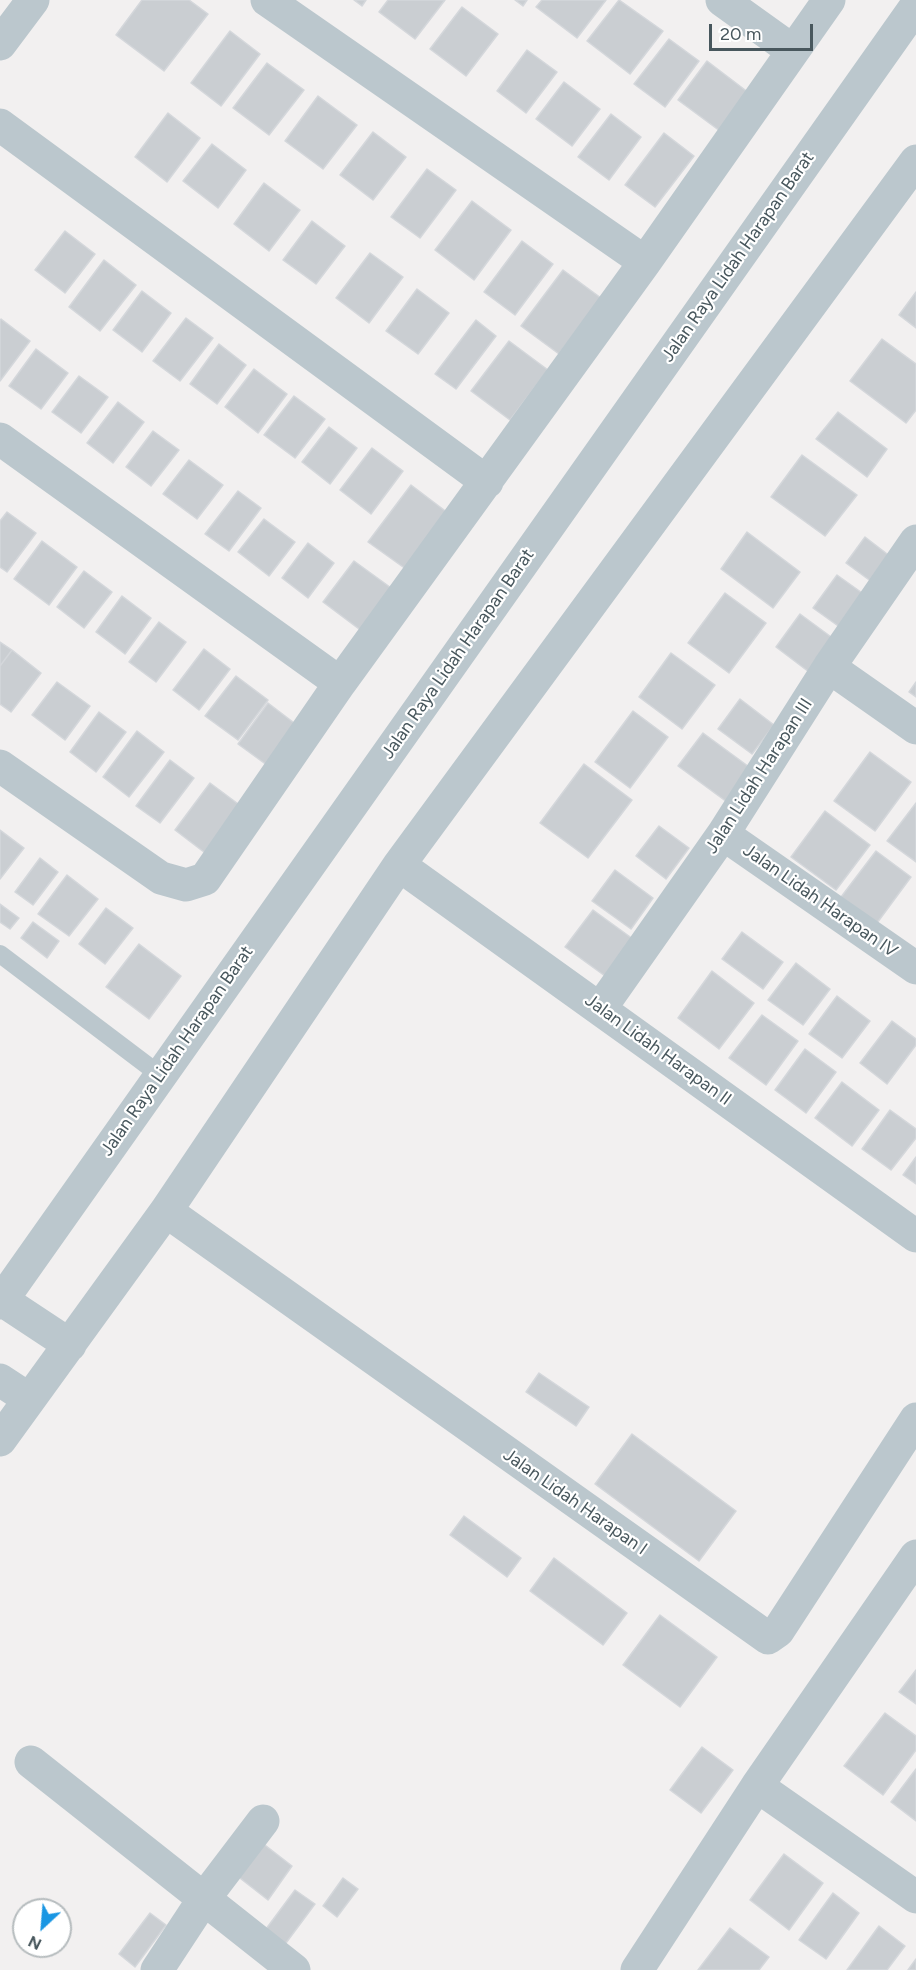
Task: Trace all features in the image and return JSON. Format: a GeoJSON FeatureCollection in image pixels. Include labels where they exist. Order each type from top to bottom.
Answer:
{"type":"FeatureCollection","features":[{"type":"Feature","properties":{"kind":"street"},"geometry":{"type":"LineString","coordinates":[[0,44],[33,0]]}},
{"type":"Feature","properties":{"kind":"street"},"geometry":{"type":"LineString","coordinates":[[267,0],[645,262]]}},
{"type":"Feature","properties":{"kind":"street"},"geometry":{"type":"LineString","coordinates":[[722,0],[793,51]]}},
{"type":"Feature","properties":{"kind":"street"},"geometry":{"type":"LineString","coordinates":[[0,766],[161,878],[186,885],[205,879],[340,683],[645,262],[829,0]]}},
{"type":"Feature","properties":{"kind":"street","name":"Jalan Raya Lidah Harapan Barat"},"geometry":{"type":"LineString","coordinates":[[1,1301],[916,6]]}},
{"type":"Feature","properties":{"kind":"street"},"geometry":{"type":"LineString","coordinates":[[0,125],[487,482]]}},
{"type":"Feature","properties":{"kind":"street"},"geometry":{"type":"LineString","coordinates":[[0,1440],[166,1211],[399,865],[916,161]]}},
{"type":"Feature","properties":{"kind":"street"},"geometry":{"type":"LineString","coordinates":[[0,439],[340,683]]}},
{"type":"Feature","properties":{"kind":"street","name":"Jalan Lidah Harapan III"},"geometry":{"type":"LineString","coordinates":[[600,1009],[723,834],[829,667],[916,541]]}},
{"type":"Feature","properties":{"kind":"street"},"geometry":{"type":"LineString","coordinates":[[829,667],[916,728]]}},
{"type":"Feature","properties":{"kind":"street","name":"Jalan Lidah Harapan IV"},"geometry":{"type":"LineString","coordinates":[[723,834],[916,968]]}},
{"type":"Feature","properties":{"kind":"street","name":"Jalan Lidah Harapan II"},"geometry":{"type":"LineString","coordinates":[[399,865],[916,1236]]}},
{"type":"Feature","properties":{"kind":"street","name":"Jalan Lidah Harapan I"},"geometry":{"type":"LineString","coordinates":[[166,1211],[768,1638],[778,1631],[916,1419]]}},
{"type":"Feature","properties":{"kind":"street"},"geometry":{"type":"LineString","coordinates":[[1,1301],[70,1345]]}},
{"type":"Feature","properties":{"kind":"street"},"geometry":{"type":"LineString","coordinates":[[0,1380],[29,1399]]}},
{"type":"Feature","properties":{"kind":"street"},"geometry":{"type":"LineString","coordinates":[[637,1970],[757,1786],[913,1565]]}},
{"type":"Feature","properties":{"kind":"street"},"geometry":{"type":"LineString","coordinates":[[31,1762],[294,1970]]}},
{"type":"Feature","properties":{"kind":"street"},"geometry":{"type":"LineString","coordinates":[[757,1786],[916,1898]]}},
{"type":"Feature","properties":{"kind":"street"},"geometry":{"type":"LineString","coordinates":[[157,1970],[203,1900],[263,1821]]}},
{"type":"Feature","properties":{"kind":"lane"},"geometry":{"type":"LineString","coordinates":[[0,954],[160,1076]]}},
{"type":"Feature","properties":{"kind":"building"},"geometry":{"type":"Polygon","coordinates":[[[142,0],[189,0],[208,14],[164,71],[116,35],[142,0]]]}},
{"type":"Feature","properties":{"kind":"building"},"geometry":{"type":"Polygon","coordinates":[[[354,0],[366,0],[362,6],[354,0]]]}},
{"type":"Feature","properties":{"kind":"building"},"geometry":{"type":"Polygon","coordinates":[[[388,0],[445,0],[415,39],[379,12],[388,0]]]}},
{"type":"Feature","properties":{"kind":"building"},"geometry":{"type":"Polygon","coordinates":[[[515,0],[527,0],[523,6],[515,0]]]}},
{"type":"Feature","properties":{"kind":"building"},"geometry":{"type":"Polygon","coordinates":[[[542,0],[606,0],[577,38],[536,7],[542,0]]]}},
{"type":"Feature","properties":{"kind":"building"},"geometry":{"type":"Polygon","coordinates":[[[619,0],[663,31],[630,74],[587,41],[619,0]]]}},
{"type":"Feature","properties":{"kind":"building"},"geometry":{"type":"Polygon","coordinates":[[[462,7],[498,34],[466,76],[430,49],[462,7]]]}},
{"type":"Feature","properties":{"kind":"building"},"geometry":{"type":"Polygon","coordinates":[[[230,31],[260,54],[221,106],[191,83],[230,31]]]}},
{"type":"Feature","properties":{"kind":"building"},"geometry":{"type":"Polygon","coordinates":[[[669,39],[699,61],[665,107],[634,84],[669,39]]]}},
{"type":"Feature","properties":{"kind":"building"},"geometry":{"type":"Polygon","coordinates":[[[527,50],[557,72],[526,113],[497,91],[527,50]]]}},
{"type":"Feature","properties":{"kind":"building"},"geometry":{"type":"Polygon","coordinates":[[[707,61],[753,96],[724,134],[678,100],[707,61]]]}},
{"type":"Feature","properties":{"kind":"building"},"geometry":{"type":"Polygon","coordinates":[[[267,63],[304,90],[269,135],[233,108],[267,63]]]}},
{"type":"Feature","properties":{"kind":"building"},"geometry":{"type":"Polygon","coordinates":[[[564,82],[600,109],[572,146],[536,119],[564,82]]]}},
{"type":"Feature","properties":{"kind":"building"},"geometry":{"type":"Polygon","coordinates":[[[318,96],[357,125],[323,169],[285,141],[318,96]]]}},
{"type":"Feature","properties":{"kind":"building"},"geometry":{"type":"Polygon","coordinates":[[[168,113],[200,138],[167,182],[135,157],[168,113]]]}},
{"type":"Feature","properties":{"kind":"building"},"geometry":{"type":"Polygon","coordinates":[[[611,114],[641,137],[609,180],[578,157],[611,114]]]}},
{"type":"Feature","properties":{"kind":"building"},"geometry":{"type":"Polygon","coordinates":[[[373,132],[406,157],[373,200],[340,175],[373,132]]]}},
{"type":"Feature","properties":{"kind":"building"},"geometry":{"type":"Polygon","coordinates":[[[664,133],[694,156],[655,207],[625,185],[664,133]]]}},
{"type":"Feature","properties":{"kind":"building"},"geometry":{"type":"Polygon","coordinates":[[[212,144],[246,170],[218,208],[183,181],[212,144]]]}},
{"type":"Feature","properties":{"kind":"building"},"geometry":{"type":"Polygon","coordinates":[[[427,169],[456,190],[420,238],[391,217],[427,169]]]}},
{"type":"Feature","properties":{"kind":"building"},"geometry":{"type":"Polygon","coordinates":[[[264,183],[300,210],[269,251],[234,224],[264,183]]]}},
{"type":"Feature","properties":{"kind":"building"},"geometry":{"type":"Polygon","coordinates":[[[472,201],[511,230],[474,280],[435,250],[472,201]]]}},
{"type":"Feature","properties":{"kind":"building"},"geometry":{"type":"Polygon","coordinates":[[[312,221],[345,246],[316,284],[283,260],[312,221]]]}},
{"type":"Feature","properties":{"kind":"building"},"geometry":{"type":"Polygon","coordinates":[[[65,231],[95,254],[65,293],[35,270],[65,231]]]}},
{"type":"Feature","properties":{"kind":"building"},"geometry":{"type":"Polygon","coordinates":[[[522,241],[553,264],[515,315],[484,292],[522,241]]]}},
{"type":"Feature","properties":{"kind":"building"},"geometry":{"type":"Polygon","coordinates":[[[370,253],[403,277],[369,323],[336,298],[370,253]]]}},
{"type":"Feature","properties":{"kind":"building"},"geometry":{"type":"Polygon","coordinates":[[[104,260],[136,285],[100,331],[69,307],[104,260]]]}},
{"type":"Feature","properties":{"kind":"building"},"geometry":{"type":"Polygon","coordinates":[[[563,270],[601,298],[559,354],[521,326],[563,270]]]}},
{"type":"Feature","properties":{"kind":"building"},"geometry":{"type":"Polygon","coordinates":[[[417,289],[449,313],[418,354],[386,331],[417,289]]]}},
{"type":"Feature","properties":{"kind":"building"},"geometry":{"type":"Polygon","coordinates":[[[142,291],[171,313],[142,352],[113,330],[142,291]]]}},
{"type":"Feature","properties":{"kind":"building"},"geometry":{"type":"Polygon","coordinates":[[[916,292],[916,328],[899,315],[916,292]]]}},
{"type":"Feature","properties":{"kind":"building"},"geometry":{"type":"Polygon","coordinates":[[[186,318],[213,338],[180,381],[153,361],[186,318]]]}},
{"type":"Feature","properties":{"kind":"building"},"geometry":{"type":"Polygon","coordinates":[[[1,319],[30,341],[0,381],[0,321],[1,319]]]}},
{"type":"Feature","properties":{"kind":"building"},"geometry":{"type":"Polygon","coordinates":[[[476,320],[496,336],[456,389],[435,374],[476,320]]]}},
{"type":"Feature","properties":{"kind":"building"},"geometry":{"type":"Polygon","coordinates":[[[882,339],[916,364],[916,410],[906,423],[850,381],[882,339]]]}},
{"type":"Feature","properties":{"kind":"building"},"geometry":{"type":"Polygon","coordinates":[[[509,341],[548,370],[510,420],[471,391],[509,341]]]}},
{"type":"Feature","properties":{"kind":"building"},"geometry":{"type":"Polygon","coordinates":[[[219,344],[246,365],[217,404],[190,384],[219,344]]]}},
{"type":"Feature","properties":{"kind":"building"},"geometry":{"type":"Polygon","coordinates":[[[36,349],[68,373],[41,409],[9,386],[36,349]]]}},
{"type":"Feature","properties":{"kind":"building"},"geometry":{"type":"Polygon","coordinates":[[[254,369],[287,394],[258,433],[225,407],[254,369]]]}},
{"type":"Feature","properties":{"kind":"building"},"geometry":{"type":"Polygon","coordinates":[[[79,376],[108,397],[81,433],[52,412],[79,376]]]}},
{"type":"Feature","properties":{"kind":"building"},"geometry":{"type":"Polygon","coordinates":[[[294,396],[325,419],[295,458],[264,435],[294,396]]]}},
{"type":"Feature","properties":{"kind":"building"},"geometry":{"type":"Polygon","coordinates":[[[118,402],[144,422],[113,463],[87,443],[118,402]]]}},
{"type":"Feature","properties":{"kind":"building"},"geometry":{"type":"Polygon","coordinates":[[[838,412],[887,449],[867,477],[816,439],[838,412]]]}},
{"type":"Feature","properties":{"kind":"building"},"geometry":{"type":"Polygon","coordinates":[[[329,427],[357,448],[330,484],[302,462],[329,427]]]}},
{"type":"Feature","properties":{"kind":"building"},"geometry":{"type":"Polygon","coordinates":[[[153,431],[179,450],[151,486],[126,467],[153,431]]]}},
{"type":"Feature","properties":{"kind":"building"},"geometry":{"type":"Polygon","coordinates":[[[372,448],[403,471],[371,514],[340,490],[372,448]]]}},
{"type":"Feature","properties":{"kind":"building"},"geometry":{"type":"Polygon","coordinates":[[[802,455],[857,495],[825,536],[771,497],[802,455]]]}},
{"type":"Feature","properties":{"kind":"building"},"geometry":{"type":"Polygon","coordinates":[[[189,460],[223,485],[197,519],[163,494],[189,460]]]}},
{"type":"Feature","properties":{"kind":"building"},"geometry":{"type":"Polygon","coordinates":[[[411,485],[452,516],[410,572],[368,542],[411,485]]]}},
{"type":"Feature","properties":{"kind":"building"},"geometry":{"type":"Polygon","coordinates":[[[238,491],[261,508],[229,551],[205,534],[238,491]]]}},
{"type":"Feature","properties":{"kind":"building"},"geometry":{"type":"Polygon","coordinates":[[[7,512],[36,533],[7,572],[0,567],[0,521],[7,512]]]}},
{"type":"Feature","properties":{"kind":"building"},"geometry":{"type":"Polygon","coordinates":[[[264,519],[295,542],[269,576],[238,552],[264,519]]]}},
{"type":"Feature","properties":{"kind":"building"},"geometry":{"type":"Polygon","coordinates":[[[747,532],[800,572],[773,608],[721,569],[747,532]]]}},
{"type":"Feature","properties":{"kind":"building"},"geometry":{"type":"Polygon","coordinates":[[[865,537],[895,560],[876,585],[846,563],[865,537]]]}},
{"type":"Feature","properties":{"kind":"building"},"geometry":{"type":"Polygon","coordinates":[[[42,541],[77,567],[49,605],[14,579],[42,541]]]}},
{"type":"Feature","properties":{"kind":"building"},"geometry":{"type":"Polygon","coordinates":[[[308,543],[334,563],[308,598],[282,578],[308,543]]]}},
{"type":"Feature","properties":{"kind":"building"},"geometry":{"type":"Polygon","coordinates":[[[354,561],[394,590],[363,632],[323,602],[354,561]]]}},
{"type":"Feature","properties":{"kind":"building"},"geometry":{"type":"Polygon","coordinates":[[[84,571],[112,592],[84,628],[57,607],[84,571]]]}},
{"type":"Feature","properties":{"kind":"building"},"geometry":{"type":"Polygon","coordinates":[[[837,575],[865,595],[841,628],[813,608],[837,575]]]}},
{"type":"Feature","properties":{"kind":"building"},"geometry":{"type":"Polygon","coordinates":[[[725,593],[766,623],[729,673],[688,643],[725,593]]]}},
{"type":"Feature","properties":{"kind":"building"},"geometry":{"type":"Polygon","coordinates":[[[122,596],[151,618],[125,654],[96,632],[122,596]]]}},
{"type":"Feature","properties":{"kind":"building"},"geometry":{"type":"Polygon","coordinates":[[[800,614],[838,642],[813,675],[776,647],[800,614]]]}},
{"type":"Feature","properties":{"kind":"building"},"geometry":{"type":"Polygon","coordinates":[[[159,622],[186,642],[156,682],[129,662],[159,622]]]}},
{"type":"Feature","properties":{"kind":"building"},"geometry":{"type":"Polygon","coordinates":[[[0,642],[12,650],[0,666],[0,642]]]}},
{"type":"Feature","properties":{"kind":"building"},"geometry":{"type":"Polygon","coordinates":[[[204,649],[230,669],[199,710],[173,690],[204,649]]]}},
{"type":"Feature","properties":{"kind":"building"},"geometry":{"type":"Polygon","coordinates":[[[12,650],[41,673],[11,712],[0,704],[0,666],[12,650]]]}},
{"type":"Feature","properties":{"kind":"building"},"geometry":{"type":"Polygon","coordinates":[[[671,653],[715,685],[682,729],[639,697],[671,653]]]}},
{"type":"Feature","properties":{"kind":"building"},"geometry":{"type":"Polygon","coordinates":[[[236,676],[268,700],[238,740],[205,716],[236,676]]]}},
{"type":"Feature","properties":{"kind":"building"},"geometry":{"type":"Polygon","coordinates":[[[57,682],[90,706],[65,740],[32,715],[57,682]]]}},
{"type":"Feature","properties":{"kind":"building"},"geometry":{"type":"Polygon","coordinates":[[[916,682],[916,697],[909,692],[916,682]]]}},
{"type":"Feature","properties":{"kind":"building"},"geometry":{"type":"Polygon","coordinates":[[[740,699],[774,725],[752,754],[718,729],[740,699]]]}},
{"type":"Feature","properties":{"kind":"building"},"geometry":{"type":"Polygon","coordinates":[[[268,703],[306,732],[275,771],[238,744],[268,703]]]}},
{"type":"Feature","properties":{"kind":"building"},"geometry":{"type":"Polygon","coordinates":[[[633,711],[668,737],[630,788],[595,762],[633,711]]]}},
{"type":"Feature","properties":{"kind":"building"},"geometry":{"type":"Polygon","coordinates":[[[99,712],[126,732],[96,772],[70,752],[99,712]]]}},
{"type":"Feature","properties":{"kind":"building"},"geometry":{"type":"Polygon","coordinates":[[[137,731],[164,752],[129,797],[103,777],[137,731]]]}},
{"type":"Feature","properties":{"kind":"building"},"geometry":{"type":"Polygon","coordinates":[[[703,733],[756,772],[731,805],[678,766],[703,733]]]}},
{"type":"Feature","properties":{"kind":"building"},"geometry":{"type":"Polygon","coordinates":[[[870,752],[911,782],[875,831],[834,801],[870,752]]]}},
{"type":"Feature","properties":{"kind":"building"},"geometry":{"type":"Polygon","coordinates":[[[170,760],[194,778],[160,823],[136,806],[170,760]]]}},
{"type":"Feature","properties":{"kind":"building"},"geometry":{"type":"Polygon","coordinates":[[[584,764],[632,800],[588,858],[540,823],[584,764]]]}},
{"type":"Feature","properties":{"kind":"building"},"geometry":{"type":"Polygon","coordinates":[[[210,783],[249,812],[213,859],[175,830],[210,783]]]}},
{"type":"Feature","properties":{"kind":"building"},"geometry":{"type":"Polygon","coordinates":[[[916,803],[916,862],[887,841],[916,803]]]}},
{"type":"Feature","properties":{"kind":"building"},"geometry":{"type":"Polygon","coordinates":[[[825,811],[870,845],[836,890],[791,857],[825,811]]]}},
{"type":"Feature","properties":{"kind":"building"},"geometry":{"type":"Polygon","coordinates":[[[659,826],[689,848],[666,879],[636,856],[659,826]]]}},
{"type":"Feature","properties":{"kind":"building"},"geometry":{"type":"Polygon","coordinates":[[[0,830],[24,848],[0,879],[0,830]]]}},
{"type":"Feature","properties":{"kind":"building"},"geometry":{"type":"Polygon","coordinates":[[[876,851],[911,877],[877,923],[841,897],[876,851]]]}},
{"type":"Feature","properties":{"kind":"building"},"geometry":{"type":"Polygon","coordinates":[[[40,858],[58,872],[33,905],[15,892],[40,858]]]}},
{"type":"Feature","properties":{"kind":"building"},"geometry":{"type":"Polygon","coordinates":[[[615,870],[653,898],[631,929],[592,901],[615,870]]]}},
{"type":"Feature","properties":{"kind":"building"},"geometry":{"type":"Polygon","coordinates":[[[67,875],[98,899],[69,936],[38,914],[67,875]]]}},
{"type":"Feature","properties":{"kind":"building"},"geometry":{"type":"Polygon","coordinates":[[[0,904],[19,918],[10,929],[0,922],[0,904]]]}},
{"type":"Feature","properties":{"kind":"building"},"geometry":{"type":"Polygon","coordinates":[[[106,908],[133,928],[105,964],[79,944],[106,908]]]}},
{"type":"Feature","properties":{"kind":"building"},"geometry":{"type":"Polygon","coordinates":[[[593,910],[633,939],[605,976],[565,947],[593,910]]]}},
{"type":"Feature","properties":{"kind":"building"},"geometry":{"type":"Polygon","coordinates":[[[33,922],[59,941],[47,958],[21,938],[33,922]]]}},
{"type":"Feature","properties":{"kind":"building"},"geometry":{"type":"Polygon","coordinates":[[[742,932],[783,962],[763,989],[722,959],[742,932]]]}},
{"type":"Feature","properties":{"kind":"building"},"geometry":{"type":"Polygon","coordinates":[[[139,944],[181,976],[149,1019],[106,987],[139,944]]]}},
{"type":"Feature","properties":{"kind":"building"},"geometry":{"type":"Polygon","coordinates":[[[796,963],[830,989],[803,1025],[768,1000],[796,963]]]}},
{"type":"Feature","properties":{"kind":"building"},"geometry":{"type":"Polygon","coordinates":[[[712,971],[754,1003],[719,1049],[678,1018],[712,971]]]}},
{"type":"Feature","properties":{"kind":"building"},"geometry":{"type":"Polygon","coordinates":[[[837,996],[870,1021],[842,1058],[809,1034],[837,996]]]}},
{"type":"Feature","properties":{"kind":"building"},"geometry":{"type":"Polygon","coordinates":[[[762,1015],[798,1041],[766,1085],[729,1058],[762,1015]]]}},
{"type":"Feature","properties":{"kind":"building"},"geometry":{"type":"Polygon","coordinates":[[[892,1021],[916,1039],[916,1045],[887,1084],[860,1063],[892,1021]]]}},
{"type":"Feature","properties":{"kind":"building"},"geometry":{"type":"Polygon","coordinates":[[[805,1049],[836,1072],[806,1113],[775,1090],[805,1049]]]}},
{"type":"Feature","properties":{"kind":"building"},"geometry":{"type":"Polygon","coordinates":[[[842,1082],[879,1110],[852,1146],[815,1118],[842,1082]]]}},
{"type":"Feature","properties":{"kind":"building"},"geometry":{"type":"Polygon","coordinates":[[[890,1110],[916,1129],[916,1138],[891,1170],[862,1149],[890,1110]]]}},
{"type":"Feature","properties":{"kind":"building"},"geometry":{"type":"Polygon","coordinates":[[[916,1157],[916,1184],[903,1175],[916,1157]]]}},
{"type":"Feature","properties":{"kind":"building"},"geometry":{"type":"Polygon","coordinates":[[[539,1373],[589,1407],[576,1426],[526,1392],[539,1373]]]}},
{"type":"Feature","properties":{"kind":"building"},"geometry":{"type":"Polygon","coordinates":[[[632,1434],[736,1511],[699,1561],[595,1484],[632,1434]]]}},
{"type":"Feature","properties":{"kind":"building"},"geometry":{"type":"Polygon","coordinates":[[[464,1516],[521,1558],[507,1577],[450,1535],[464,1516]]]}},
{"type":"Feature","properties":{"kind":"building"},"geometry":{"type":"Polygon","coordinates":[[[554,1558],[627,1613],[603,1645],[530,1591],[554,1558]]]}},
{"type":"Feature","properties":{"kind":"building"},"geometry":{"type":"Polygon","coordinates":[[[660,1615],[717,1657],[680,1707],[623,1665],[660,1615]]]}},
{"type":"Feature","properties":{"kind":"building"},"geometry":{"type":"Polygon","coordinates":[[[916,1670],[916,1704],[899,1692],[916,1670]]]}},
{"type":"Feature","properties":{"kind":"building"},"geometry":{"type":"Polygon","coordinates":[[[885,1713],[916,1736],[916,1750],[883,1795],[844,1766],[885,1713]]]}},
{"type":"Feature","properties":{"kind":"building"},"geometry":{"type":"Polygon","coordinates":[[[702,1747],[733,1770],[701,1813],[670,1790],[702,1747]]]}},
{"type":"Feature","properties":{"kind":"building"},"geometry":{"type":"Polygon","coordinates":[[[916,1769],[916,1821],[891,1802],[916,1769]]]}},
{"type":"Feature","properties":{"kind":"building"},"geometry":{"type":"Polygon","coordinates":[[[261,1842],[292,1866],[268,1900],[236,1875],[261,1842]]]}},
{"type":"Feature","properties":{"kind":"building"},"geometry":{"type":"Polygon","coordinates":[[[784,1854],[823,1883],[789,1930],[750,1900],[784,1854]]]}},
{"type":"Feature","properties":{"kind":"building"},"geometry":{"type":"Polygon","coordinates":[[[343,1878],[358,1889],[337,1917],[323,1906],[343,1878]]]}},
{"type":"Feature","properties":{"kind":"building"},"geometry":{"type":"Polygon","coordinates":[[[295,1890],[315,1904],[283,1947],[263,1933],[295,1890]]]}},
{"type":"Feature","properties":{"kind":"building"},"geometry":{"type":"Polygon","coordinates":[[[833,1893],[859,1913],[826,1959],[799,1940],[833,1893]]]}},
{"type":"Feature","properties":{"kind":"building"},"geometry":{"type":"Polygon","coordinates":[[[150,1913],[166,1925],[135,1967],[119,1954],[150,1913]]]}},
{"type":"Feature","properties":{"kind":"building"},"geometry":{"type":"Polygon","coordinates":[[[879,1926],[905,1946],[887,1970],[847,1970],[879,1926]]]}},
{"type":"Feature","properties":{"kind":"building"},"geometry":{"type":"Polygon","coordinates":[[[730,1928],[769,1957],[759,1970],[698,1970],[730,1928]]]}},
{"type":"Feature","properties":{"kind":"building"},"geometry":{"type":"Polygon","coordinates":[[[916,1959],[916,1970],[908,1970],[916,1959]]]}}]}
